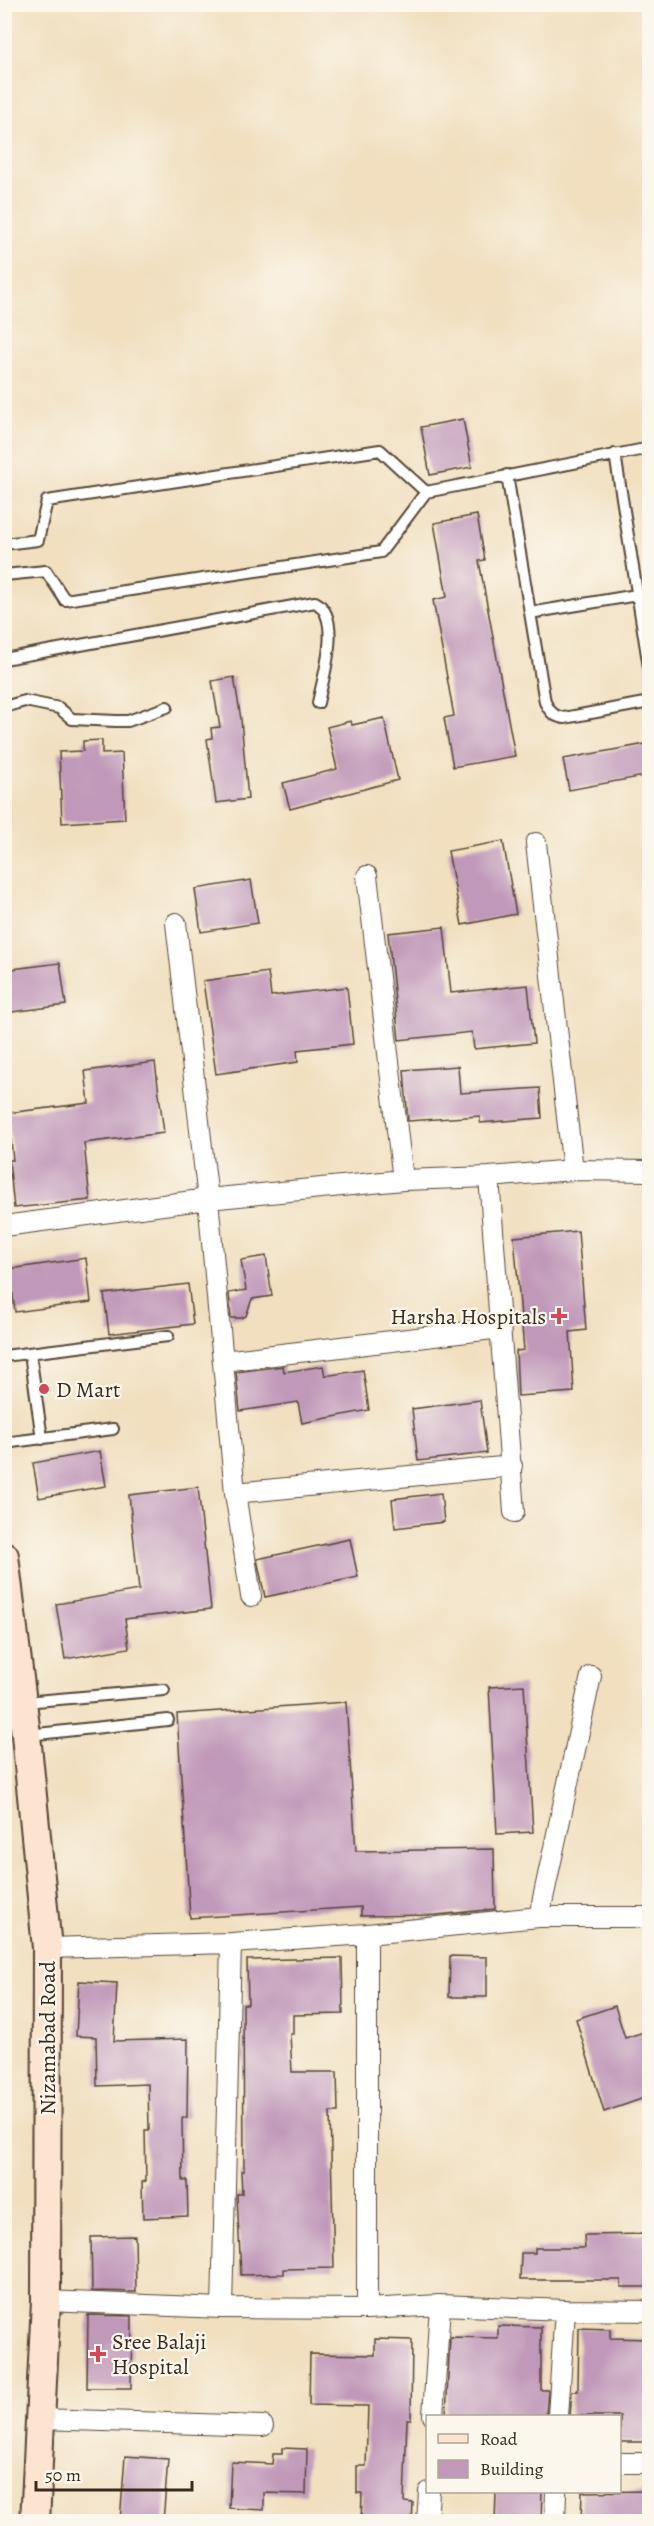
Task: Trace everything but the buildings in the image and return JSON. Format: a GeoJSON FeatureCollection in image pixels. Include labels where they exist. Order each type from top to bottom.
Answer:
{"type":"FeatureCollection","features":[{"type":"Feature","properties":{"kind":"main road","name":"Nizamabad Road"},"geometry":{"type":"LineString","coordinates":[[4,1556],[26,1735],[47,1948],[46,2301],[35,2522]]}},
{"type":"Feature","properties":{"kind":"street"},"geometry":{"type":"LineString","coordinates":[[536,843],[573,1170]]}},
{"type":"Feature","properties":{"kind":"street"},"geometry":{"type":"LineString","coordinates":[[367,876],[402,1180]]}},
{"type":"Feature","properties":{"kind":"street"},"geometry":{"type":"LineString","coordinates":[[177,923],[208,1199],[235,1493],[251,1596]]}},
{"type":"Feature","properties":{"kind":"street"},"geometry":{"type":"LineString","coordinates":[[4,1226],[208,1199],[402,1180],[489,1177],[573,1170],[650,1171]]}},
{"type":"Feature","properties":{"kind":"street"},"geometry":{"type":"LineString","coordinates":[[489,1177],[514,1512]]}},
{"type":"Feature","properties":{"kind":"street"},"geometry":{"type":"LineString","coordinates":[[223,1361],[501,1328]]}},
{"type":"Feature","properties":{"kind":"street"},"geometry":{"type":"LineString","coordinates":[[235,1493],[512,1466]]}},
{"type":"Feature","properties":{"kind":"street"},"geometry":{"type":"LineString","coordinates":[[539,1917],[591,1676]]}},
{"type":"Feature","properties":{"kind":"street"},"geometry":{"type":"LineString","coordinates":[[47,1948],[231,1943],[367,1935],[539,1917],[650,1917]]}},
{"type":"Feature","properties":{"kind":"street"},"geometry":{"type":"LineString","coordinates":[[367,1935],[368,2309]]}},
{"type":"Feature","properties":{"kind":"street"},"geometry":{"type":"LineString","coordinates":[[222,2308],[231,1943]]}},
{"type":"Feature","properties":{"kind":"street"},"geometry":{"type":"LineString","coordinates":[[46,2301],[222,2308],[368,2309],[440,2305],[650,2311]]}},
{"type":"Feature","properties":{"kind":"street"},"geometry":{"type":"LineString","coordinates":[[433,2415],[440,2305]]}},
{"type":"Feature","properties":{"kind":"street"},"geometry":{"type":"LineString","coordinates":[[558,2415],[565,2310]]}},
{"type":"Feature","properties":{"kind":"street"},"geometry":{"type":"LineString","coordinates":[[40,2419],[263,2426]]}},
{"type":"Feature","properties":{"kind":"street"},"geometry":{"type":"LineString","coordinates":[[621,2463],[650,2463]]}},
{"type":"Feature","properties":{"kind":"street"},"geometry":{"type":"LineString","coordinates":[[427,2522],[429,2493]]}},
{"type":"Feature","properties":{"kind":"street"},"geometry":{"type":"LineString","coordinates":[[555,2522],[556,2493]]}},
{"type":"Feature","properties":{"kind":"lane"},"geometry":{"type":"LineString","coordinates":[[4,575],[46,571],[66,600],[381,552],[426,492],[650,448]]}},
{"type":"Feature","properties":{"kind":"lane"},"geometry":{"type":"LineString","coordinates":[[4,544],[38,540],[47,501],[381,450],[426,492]]}},
{"type":"Feature","properties":{"kind":"lane"},"geometry":{"type":"LineString","coordinates":[[615,454],[650,674]]}},
{"type":"Feature","properties":{"kind":"lane"},"geometry":{"type":"LineString","coordinates":[[507,475],[545,702],[556,717],[564,718],[650,702]]}},
{"type":"Feature","properties":{"kind":"lane"},"geometry":{"type":"LineString","coordinates":[[530,613],[637,595]]}},
{"type":"Feature","properties":{"kind":"lane"},"geometry":{"type":"LineString","coordinates":[[4,659],[315,602],[326,610],[331,627],[318,703]]}},
{"type":"Feature","properties":{"kind":"lane"},"geometry":{"type":"LineString","coordinates":[[4,707],[25,700],[59,708],[72,719],[116,721],[128,721],[167,707]]}},
{"type":"Feature","properties":{"kind":"lane"},"geometry":{"type":"LineString","coordinates":[[4,1356],[168,1336]]}},
{"type":"Feature","properties":{"kind":"lane"},"geometry":{"type":"LineString","coordinates":[[30,1353],[42,1439]]}},
{"type":"Feature","properties":{"kind":"lane"},"geometry":{"type":"LineString","coordinates":[[4,1443],[113,1430]]}},
{"type":"Feature","properties":{"kind":"lane"},"geometry":{"type":"LineString","coordinates":[[22,1702],[164,1690]]}},
{"type":"Feature","properties":{"kind":"lane"},"geometry":{"type":"LineString","coordinates":[[26,1735],[168,1720]]}},
{"type":"Feature","properties":{"kind":"place","name":"Harsha Hospitals"},"geometry":{"type":"Point","coordinates":[559,1316]}},
{"type":"Feature","properties":{"kind":"place","name":"D Mart"},"geometry":{"type":"Point","coordinates":[44,1389]}},
{"type":"Feature","properties":{"kind":"place","name":"Sree Balaji Hospital"},"geometry":{"type":"Point","coordinates":[98,2354]}}]}
